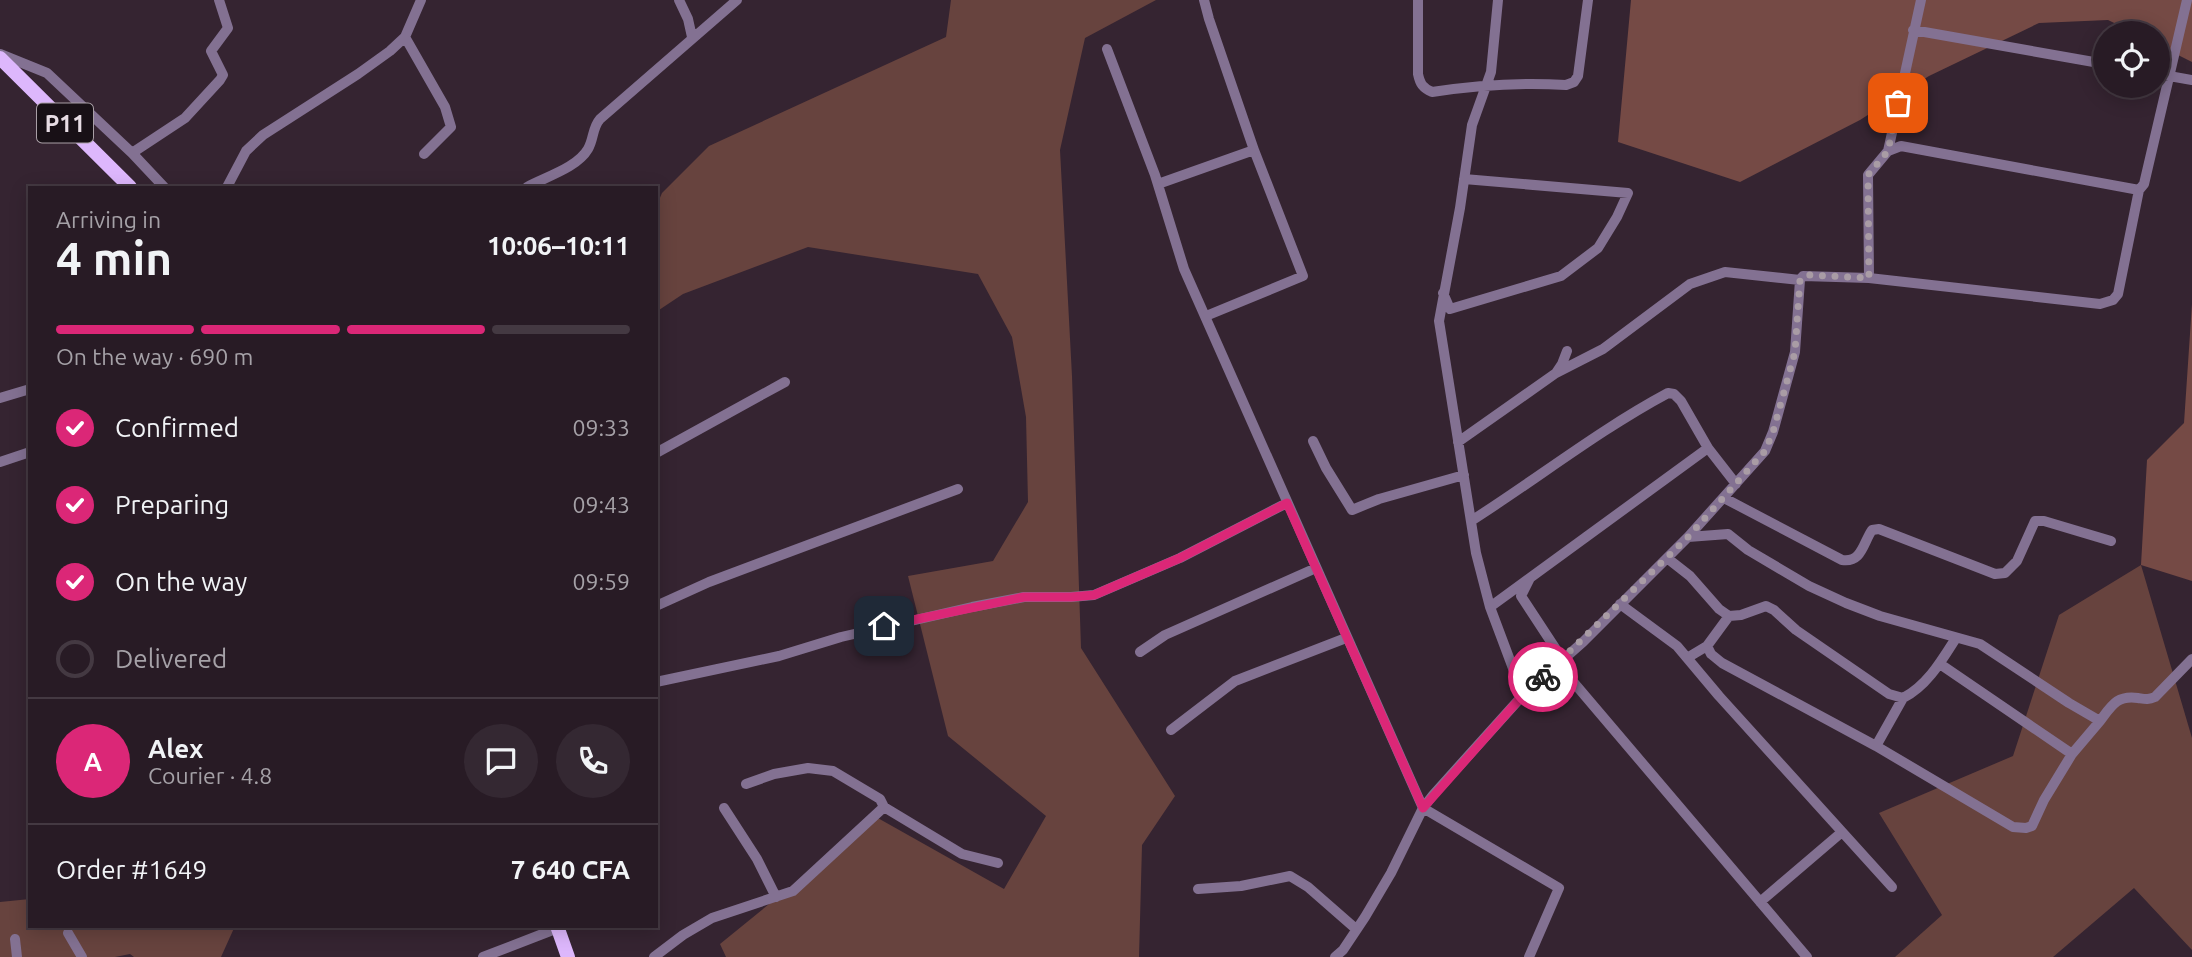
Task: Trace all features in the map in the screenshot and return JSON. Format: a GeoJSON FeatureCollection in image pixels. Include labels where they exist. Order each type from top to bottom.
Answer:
{"type":"FeatureCollection","features":[{"type":"Feature","properties":{"kind":"main road","name":"P11"},"geometry":{"type":"LineString","coordinates":[[0,56],[130,186]]}},
{"type":"Feature","properties":{"kind":"main road"},"geometry":{"type":"LineString","coordinates":[[557,928],[568,957]]}},
{"type":"Feature","properties":{"kind":"street"},"geometry":{"type":"LineString","coordinates":[[132,153],[185,118],[223,75],[211,51],[228,28],[219,0]]}},
{"type":"Feature","properties":{"kind":"street"},"geometry":{"type":"LineString","coordinates":[[228,186],[246,150],[263,135],[358,74],[405,37],[421,0]]}},
{"type":"Feature","properties":{"kind":"street"},"geometry":{"type":"LineString","coordinates":[[679,0],[688,19],[692,37]]}},
{"type":"Feature","properties":{"kind":"street"},"geometry":{"type":"LineString","coordinates":[[529,186],[574,162],[586,152],[596,124],[737,0]]}},
{"type":"Feature","properties":{"kind":"street"},"geometry":{"type":"LineString","coordinates":[[1204,0],[1254,150],[1303,276],[1206,316]]}},
{"type":"Feature","properties":{"kind":"street"},"geometry":{"type":"LineString","coordinates":[[1419,0],[1418,74],[1425,89],[1432,92],[1488,84],[1517,82],[1566,85],[1574,82],[1578,76],[1588,0]]}},
{"type":"Feature","properties":{"kind":"street"},"geometry":{"type":"LineString","coordinates":[[1498,0],[1488,84],[1472,125],[1439,321],[1471,521],[1490,607],[1523,695]]}},
{"type":"Feature","properties":{"kind":"street"},"geometry":{"type":"LineString","coordinates":[[1869,278],[1868,175],[1888,151],[1921,0]]}},
{"type":"Feature","properties":{"kind":"street"},"geometry":{"type":"LineString","coordinates":[[2170,53],[2187,0]]}},
{"type":"Feature","properties":{"kind":"street"},"geometry":{"type":"LineString","coordinates":[[1913,30],[2093,62]]}},
{"type":"Feature","properties":{"kind":"street"},"geometry":{"type":"LineString","coordinates":[[405,37],[445,107],[451,127],[425,155]]}},
{"type":"Feature","properties":{"kind":"street"},"geometry":{"type":"LineString","coordinates":[[1107,49],[1158,184],[1184,269],[1423,808],[1559,888],[1529,957]]}},
{"type":"Feature","properties":{"kind":"street"},"geometry":{"type":"LineString","coordinates":[[0,56],[33,65],[47,73],[163,186]]}},
{"type":"Feature","properties":{"kind":"street"},"geometry":{"type":"LineString","coordinates":[[2170,76],[2192,80]]}},
{"type":"Feature","properties":{"kind":"street"},"geometry":{"type":"LineString","coordinates":[[1458,442],[1556,373],[1603,349],[1690,284],[1725,272],[1800,280],[1808,275],[1869,278],[2101,304],[2113,300],[2118,294],[2139,190],[2144,184],[2159,98]]}},
{"type":"Feature","properties":{"kind":"street"},"geometry":{"type":"LineString","coordinates":[[1888,151],[1901,146],[1917,148],[2139,190]]}},
{"type":"Feature","properties":{"kind":"street"},"geometry":{"type":"LineString","coordinates":[[1158,184],[1254,150]]}},
{"type":"Feature","properties":{"kind":"street"},"geometry":{"type":"LineString","coordinates":[[1443,293],[1450,309],[1562,276],[1598,248],[1617,218],[1628,193],[1464,179]]}},
{"type":"Feature","properties":{"kind":"street"},"geometry":{"type":"LineString","coordinates":[[1335,957],[1391,873],[1423,808],[1523,695],[1688,537],[1765,451],[1773,432],[1795,352],[1800,280]]}},
{"type":"Feature","properties":{"kind":"street"},"geometry":{"type":"LineString","coordinates":[[1556,373],[1567,351]]}},
{"type":"Feature","properties":{"kind":"street"},"geometry":{"type":"LineString","coordinates":[[658,452],[785,382]]}},
{"type":"Feature","properties":{"kind":"street"},"geometry":{"type":"LineString","coordinates":[[0,398],[28,390]]}},
{"type":"Feature","properties":{"kind":"street"},"geometry":{"type":"LineString","coordinates":[[1471,521],[1635,411],[1668,393],[1674,394],[1681,401],[1708,448],[1736,484]]}},
{"type":"Feature","properties":{"kind":"street"},"geometry":{"type":"LineString","coordinates":[[1313,441],[1352,510],[1379,499],[1464,475]]}},
{"type":"Feature","properties":{"kind":"street"},"geometry":{"type":"LineString","coordinates":[[1490,607],[1708,448]]}},
{"type":"Feature","properties":{"kind":"street"},"geometry":{"type":"LineString","coordinates":[[0,462],[28,453]]}},
{"type":"Feature","properties":{"kind":"street"},"geometry":{"type":"LineString","coordinates":[[658,605],[709,582],[958,489]]}},
{"type":"Feature","properties":{"kind":"street"},"geometry":{"type":"LineString","coordinates":[[1724,498],[1842,560],[1850,561],[1855,560],[1872,530],[1879,529],[1995,574],[2005,573],[2017,561],[2035,521],[2044,521],[2111,541]]}},
{"type":"Feature","properties":{"kind":"street"},"geometry":{"type":"LineString","coordinates":[[658,682],[779,656],[841,637],[972,607],[1024,597],[1094,595],[1180,558],[1287,503]]}},
{"type":"Feature","properties":{"kind":"street"},"geometry":{"type":"LineString","coordinates":[[1688,537],[1728,534],[1748,550],[1809,586],[1846,603],[1880,616],[1980,643],[2069,703],[2101,721]]}},
{"type":"Feature","properties":{"kind":"street"},"geometry":{"type":"LineString","coordinates":[[1667,558],[1690,576],[1719,609],[1729,616],[1741,615],[1766,606],[1807,638],[1889,694],[1903,698]]}},
{"type":"Feature","properties":{"kind":"street"},"geometry":{"type":"LineString","coordinates":[[1140,652],[1166,635],[1316,568]]}},
{"type":"Feature","properties":{"kind":"street"},"geometry":{"type":"LineString","coordinates":[[1530,577],[1521,596],[1560,662],[1807,957]]}},
{"type":"Feature","properties":{"kind":"street"},"geometry":{"type":"LineString","coordinates":[[1620,604],[1677,646],[1892,887]]}},
{"type":"Feature","properties":{"kind":"street"},"geometry":{"type":"LineString","coordinates":[[1687,658],[1707,646],[1729,616]]}},
{"type":"Feature","properties":{"kind":"street"},"geometry":{"type":"LineString","coordinates":[[1171,730],[1235,681],[1346,638]]}},
{"type":"Feature","properties":{"kind":"street"},"geometry":{"type":"LineString","coordinates":[[1876,746],[1903,698],[1914,693],[1940,664],[1956,638]]}},
{"type":"Feature","properties":{"kind":"street"},"geometry":{"type":"LineString","coordinates":[[1707,646],[1711,654],[1722,663],[1876,746],[2013,827],[2026,828],[2037,820],[2045,800],[2072,754],[2118,700],[2127,696],[2150,700],[2192,659]]}},
{"type":"Feature","properties":{"kind":"street"},"geometry":{"type":"LineString","coordinates":[[1940,664],[2072,754]]}},
{"type":"Feature","properties":{"kind":"street"},"geometry":{"type":"LineString","coordinates":[[746,784],[774,774],[808,768],[833,771],[880,799],[884,807],[962,854],[998,863]]}},
{"type":"Feature","properties":{"kind":"street"},"geometry":{"type":"LineString","coordinates":[[654,957],[712,918],[793,891],[884,807]]}},
{"type":"Feature","properties":{"kind":"street"},"geometry":{"type":"LineString","coordinates":[[724,808],[757,859],[776,897]]}},
{"type":"Feature","properties":{"kind":"street"},"geometry":{"type":"LineString","coordinates":[[1760,902],[1842,832]]}},
{"type":"Feature","properties":{"kind":"street"},"geometry":{"type":"LineString","coordinates":[[1198,889],[1241,886],[1290,876],[1308,887],[1356,929]]}},
{"type":"Feature","properties":{"kind":"street"},"geometry":{"type":"LineString","coordinates":[[483,957],[555,928]]}},
{"type":"Feature","properties":{"kind":"street"},"geometry":{"type":"LineString","coordinates":[[68,933],[82,957]]}},
{"type":"Feature","properties":{"kind":"street"},"geometry":{"type":"LineString","coordinates":[[15,939],[17,957]]}},
{"type":"Feature","properties":{"kind":"shaded area"},"geometry":{"type":"Polygon","coordinates":[[[951,0],[1156,0],[1085,38],[1060,150],[1072,376],[1081,648],[1175,796],[1142,845],[1139,957],[726,957],[720,944],[876,817],[1004,889],[1046,816],[948,736],[908,576],[993,561],[1028,502],[1026,417],[1012,337],[978,274],[808,247],[683,294],[658,311],[658,202],[662,193],[709,146],[946,37],[951,0]]]}},
{"type":"Feature","properties":{"kind":"shaded area"},"geometry":{"type":"Polygon","coordinates":[[[1631,0],[2192,0],[2192,62],[2170,51],[2170,21],[2039,23],[1929,76],[1860,120],[1740,182],[1618,142],[1631,0]]]}},
{"type":"Feature","properties":{"kind":"shaded area"},"geometry":{"type":"Polygon","coordinates":[[[2192,304],[2192,581],[2141,565],[2147,460],[2184,423],[2192,304]]]}},
{"type":"Feature","properties":{"kind":"shaded area"},"geometry":{"type":"Polygon","coordinates":[[[2141,565],[2192,738],[2192,950],[2134,888],[2053,957],[1895,957],[1942,915],[1879,813],[2013,756],[2059,615],[2141,565]]]}},
{"type":"Feature","properties":{"kind":"shaded area"},"geometry":{"type":"Polygon","coordinates":[[[28,899],[28,928],[234,928],[221,957],[134,957],[130,954],[115,957],[0,957],[0,902],[28,899]]]}},
{"type":"Feature","properties":{"kind":"way so far"},"geometry":{"type":"LineString","coordinates":[[1543,677],[1583,642],[1688,537],[1765,451],[1773,432],[1795,352],[1800,280],[1808,275],[1869,278],[1868,175],[1888,151],[1898,103]]}},
{"type":"Feature","properties":{"kind":"route"},"geometry":{"type":"LineString","coordinates":[[884,626],[1024,597],[1094,595],[1180,558],[1287,503],[1423,808],[1523,695],[1543,677]]}}]}
